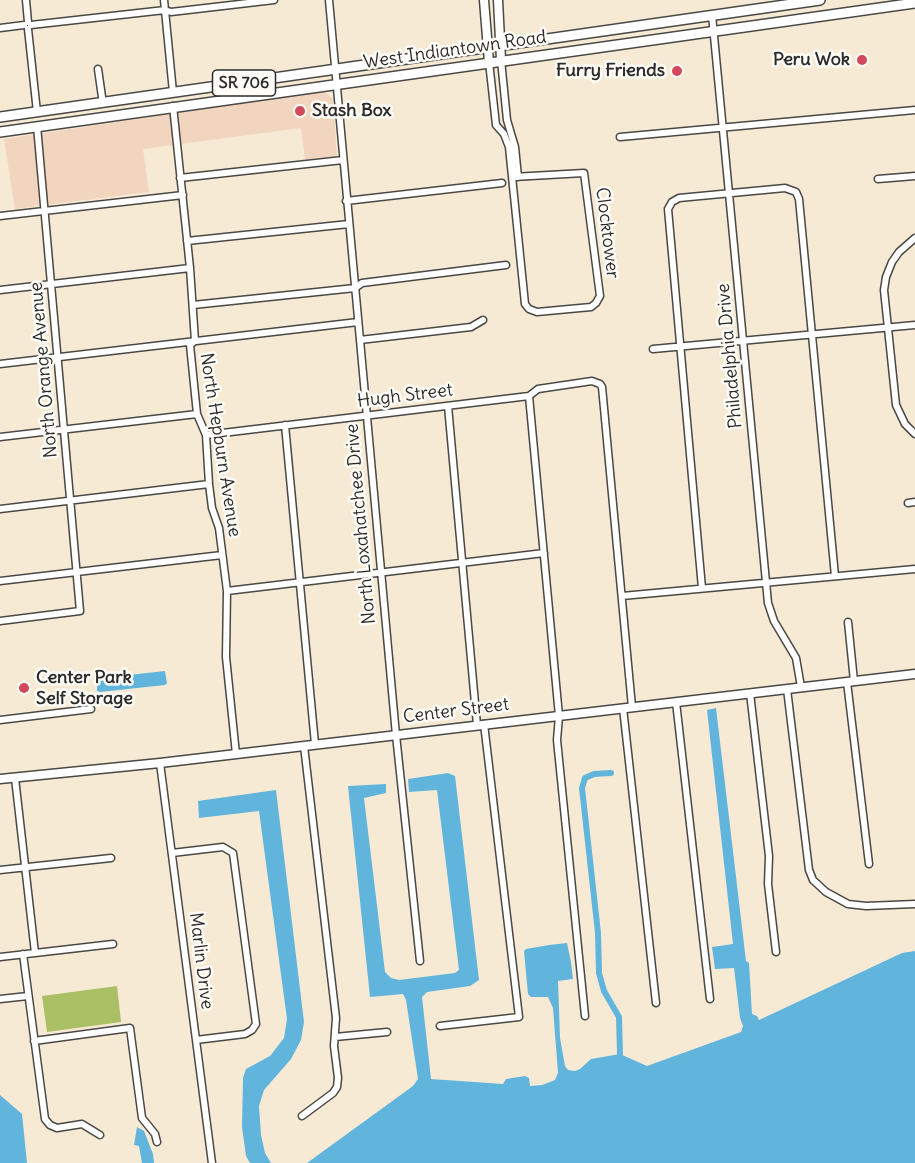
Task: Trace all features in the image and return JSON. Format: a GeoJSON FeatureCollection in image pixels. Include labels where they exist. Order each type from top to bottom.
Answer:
{"type":"FeatureCollection","features":[{"type":"Feature","properties":{"kind":"main road","name":"West Indiantown Road"},"geometry":{"type":"LineString","coordinates":[[0,117],[712,15],[761,4],[820,0]]}},
{"type":"Feature","properties":{"kind":"main road","name":"West Indiantown Road"},"geometry":{"type":"LineString","coordinates":[[0,132],[915,3]]}},
{"type":"Feature","properties":{"kind":"main road"},"geometry":{"type":"LineString","coordinates":[[37,126],[50,115],[123,103],[134,98]]}},
{"type":"Feature","properties":{"kind":"main road"},"geometry":{"type":"LineString","coordinates":[[0,126],[26,121],[37,112]]}},
{"type":"Feature","properties":{"kind":"street"},"geometry":{"type":"LineString","coordinates":[[26,0],[37,112]]}},
{"type":"Feature","properties":{"kind":"street"},"geometry":{"type":"LineString","coordinates":[[164,0],[173,92]]}},
{"type":"Feature","properties":{"kind":"street"},"geometry":{"type":"LineString","coordinates":[[0,28],[274,0]]}},
{"type":"Feature","properties":{"kind":"street","name":"North Loxahatchee Drive"},"geometry":{"type":"LineString","coordinates":[[328,0],[396,735],[420,961]]}},
{"type":"Feature","properties":{"kind":"street"},"geometry":{"type":"LineString","coordinates":[[484,0],[489,62]]}},
{"type":"Feature","properties":{"kind":"street"},"geometry":{"type":"LineString","coordinates":[[498,0],[501,60]]}},
{"type":"Feature","properties":{"kind":"street","name":"Philadelphia Drive"},"geometry":{"type":"LineString","coordinates":[[712,15],[766,582],[770,610],[777,628],[796,658],[801,687]]}},
{"type":"Feature","properties":{"kind":"street","name":"Clocktower"},"geometry":{"type":"LineString","coordinates":[[501,60],[507,120],[515,147],[516,177],[525,304],[529,309],[537,312],[591,307],[600,296],[584,173],[516,177]]}},
{"type":"Feature","properties":{"kind":"street","name":"Clocktower"},"geometry":{"type":"LineString","coordinates":[[489,62],[496,125],[504,134],[509,147],[516,177]]}},
{"type":"Feature","properties":{"kind":"street"},"geometry":{"type":"LineString","coordinates":[[98,69],[102,97]]}},
{"type":"Feature","properties":{"kind":"street","name":"North Hepburn Avenue"},"geometry":{"type":"LineString","coordinates":[[173,106],[193,305],[195,341],[190,345],[197,414],[206,435],[212,508],[219,528],[227,591],[226,657],[236,754]]}},
{"type":"Feature","properties":{"kind":"street"},"geometry":{"type":"LineString","coordinates":[[620,137],[915,110]]}},
{"type":"Feature","properties":{"kind":"street","name":"North Orange Avenue"},"geometry":{"type":"LineString","coordinates":[[0,621],[80,611],[37,126]]}},
{"type":"Feature","properties":{"kind":"street"},"geometry":{"type":"LineString","coordinates":[[180,178],[342,159]]}},
{"type":"Feature","properties":{"kind":"street"},"geometry":{"type":"LineString","coordinates":[[878,179],[915,176]]}},
{"type":"Feature","properties":{"kind":"street"},"geometry":{"type":"LineString","coordinates":[[346,201],[502,183]]}},
{"type":"Feature","properties":{"kind":"street"},"geometry":{"type":"LineString","coordinates":[[702,588],[669,205],[679,198],[785,188],[796,192],[799,199],[835,576]]}},
{"type":"Feature","properties":{"kind":"street"},"geometry":{"type":"LineString","coordinates":[[0,216],[183,195]]}},
{"type":"Feature","properties":{"kind":"street"},"geometry":{"type":"LineString","coordinates":[[187,241],[349,224]]}},
{"type":"Feature","properties":{"kind":"street"},"geometry":{"type":"LineString","coordinates":[[915,238],[899,252],[888,269],[884,290],[896,405],[905,424],[915,434]]}},
{"type":"Feature","properties":{"kind":"street"},"geometry":{"type":"LineString","coordinates":[[193,305],[355,288],[362,283],[506,265]]}},
{"type":"Feature","properties":{"kind":"street"},"geometry":{"type":"LineString","coordinates":[[0,290],[190,268]]}},
{"type":"Feature","properties":{"kind":"street"},"geometry":{"type":"LineString","coordinates":[[360,340],[471,327],[483,320]]}},
{"type":"Feature","properties":{"kind":"street"},"geometry":{"type":"LineString","coordinates":[[0,364],[358,322]]}},
{"type":"Feature","properties":{"kind":"street"},"geometry":{"type":"LineString","coordinates":[[653,349],[915,325]]}},
{"type":"Feature","properties":{"kind":"street","name":"Hugh Street"},"geometry":{"type":"LineString","coordinates":[[206,435],[529,396],[538,389],[592,381],[602,387],[622,596]]}},
{"type":"Feature","properties":{"kind":"street"},"geometry":{"type":"LineString","coordinates":[[529,396],[559,716],[557,740],[585,1016]]}},
{"type":"Feature","properties":{"kind":"street"},"geometry":{"type":"LineString","coordinates":[[440,1026],[519,1017],[481,725],[447,406]]}},
{"type":"Feature","properties":{"kind":"street"},"geometry":{"type":"LineString","coordinates":[[0,437],[197,414]]}},
{"type":"Feature","properties":{"kind":"street"},"geometry":{"type":"LineString","coordinates":[[285,425],[315,744]]}},
{"type":"Feature","properties":{"kind":"street"},"geometry":{"type":"LineString","coordinates":[[0,509],[209,484]]}},
{"type":"Feature","properties":{"kind":"street"},"geometry":{"type":"LineString","coordinates":[[227,591],[544,553]]}},
{"type":"Feature","properties":{"kind":"street"},"geometry":{"type":"LineString","coordinates":[[0,581],[222,555]]}},
{"type":"Feature","properties":{"kind":"street"},"geometry":{"type":"LineString","coordinates":[[656,1003],[628,707],[622,596],[915,569]]}},
{"type":"Feature","properties":{"kind":"street"},"geometry":{"type":"LineString","coordinates":[[849,622],[851,681],[870,864]]}},
{"type":"Feature","properties":{"kind":"street","name":"Center Street"},"geometry":{"type":"LineString","coordinates":[[0,779],[160,763],[915,674]]}},
{"type":"Feature","properties":{"kind":"street"},"geometry":{"type":"LineString","coordinates":[[787,689],[809,870],[813,880],[826,892],[848,904],[866,906],[915,904]]}},
{"type":"Feature","properties":{"kind":"street"},"geometry":{"type":"LineString","coordinates":[[750,693],[769,856],[768,884],[776,952]]}},
{"type":"Feature","properties":{"kind":"street"},"geometry":{"type":"LineString","coordinates":[[675,702],[710,999]]}},
{"type":"Feature","properties":{"kind":"street"},"geometry":{"type":"LineString","coordinates":[[0,720],[91,709]]}},
{"type":"Feature","properties":{"kind":"street"},"geometry":{"type":"LineString","coordinates":[[302,1116],[333,1093],[337,1087],[336,1018],[304,746]]}},
{"type":"Feature","properties":{"kind":"street","name":"Marlin Drive"},"geometry":{"type":"LineString","coordinates":[[160,763],[212,1163]]}},
{"type":"Feature","properties":{"kind":"street"},"geometry":{"type":"LineString","coordinates":[[15,778],[35,953]]}},
{"type":"Feature","properties":{"kind":"street"},"geometry":{"type":"LineString","coordinates":[[172,853],[224,847],[233,854],[252,1000],[255,1024],[252,1030],[245,1034],[196,1040]]}},
{"type":"Feature","properties":{"kind":"street"},"geometry":{"type":"LineString","coordinates":[[0,870],[111,858]]}},
{"type":"Feature","properties":{"kind":"street"},"geometry":{"type":"LineString","coordinates":[[0,957],[113,944]]}},
{"type":"Feature","properties":{"kind":"street"},"geometry":{"type":"LineString","coordinates":[[23,954],[45,1119],[57,1128],[82,1125],[100,1135]]}},
{"type":"Feature","properties":{"kind":"street"},"geometry":{"type":"LineString","coordinates":[[0,999],[28,996]]}},
{"type":"Feature","properties":{"kind":"street"},"geometry":{"type":"LineString","coordinates":[[34,1041],[130,1028],[142,1118],[155,1134],[157,1142]]}},
{"type":"Feature","properties":{"kind":"street"},"geometry":{"type":"LineString","coordinates":[[335,1037],[387,1032]]}},
{"type":"Feature","properties":{"kind":"shaded area"},"geometry":{"type":"Polygon","coordinates":[[[324,91],[333,99],[337,156],[305,159],[301,128],[143,149],[149,192],[15,209],[4,139],[324,91]]]}},
{"type":"Feature","properties":{"kind":"green space"},"geometry":{"type":"Polygon","coordinates":[[[117,986],[121,1022],[47,1032],[42,996],[117,986]]]}},
{"type":"Feature","properties":{"kind":"water"},"geometry":{"type":"Polygon","coordinates":[[[165,671],[167,683],[165,685],[97,691],[101,678],[165,671]]]}},
{"type":"Feature","properties":{"kind":"water"},"geometry":{"type":"Polygon","coordinates":[[[716,708],[746,961],[749,963],[752,1014],[759,1020],[902,953],[915,951],[915,1163],[307,1163],[413,1086],[418,1079],[406,1000],[403,994],[370,997],[348,786],[386,784],[386,793],[364,798],[385,972],[391,978],[399,980],[455,973],[459,970],[437,790],[409,792],[408,779],[448,773],[455,776],[479,980],[470,986],[427,992],[422,997],[431,1079],[503,1084],[506,1079],[525,1076],[529,1078],[530,1086],[542,1085],[555,1080],[558,1073],[553,1008],[548,997],[531,997],[528,994],[524,951],[549,945],[567,943],[571,962],[573,979],[558,981],[560,1038],[565,1066],[568,1070],[580,1069],[591,1059],[620,1054],[647,1066],[741,1032],[743,1026],[734,968],[715,969],[712,947],[733,944],[707,710],[716,708]]]}},
{"type":"Feature","properties":{"kind":"water"},"geometry":{"type":"Polygon","coordinates":[[[276,790],[304,1022],[301,1040],[291,1059],[264,1090],[259,1106],[261,1135],[265,1153],[271,1163],[250,1163],[246,1156],[242,1127],[243,1078],[246,1069],[270,1056],[284,1038],[287,1019],[259,811],[199,818],[198,801],[276,790]]]}},
{"type":"Feature","properties":{"kind":"water"},"geometry":{"type":"Polygon","coordinates":[[[0,1095],[22,1114],[27,1163],[0,1163],[0,1095]]]}},
{"type":"Feature","properties":{"kind":"water"},"geometry":{"type":"Polygon","coordinates":[[[137,1127],[144,1131],[154,1163],[142,1163],[139,1146],[134,1145],[137,1127]]]}},
{"type":"Feature","properties":{"kind":"waterway"},"geometry":{"type":"LineString","coordinates":[[611,773],[594,774],[585,778],[582,788],[598,933],[599,973],[604,991],[619,1017],[620,1054]]}},
{"type":"Feature","properties":{"kind":"place","name":"Peru Wok"},"geometry":{"type":"Point","coordinates":[862,60]}},
{"type":"Feature","properties":{"kind":"place","name":"Furry Friends"},"geometry":{"type":"Point","coordinates":[677,71]}},
{"type":"Feature","properties":{"kind":"place","name":"Stash Box"},"geometry":{"type":"Point","coordinates":[300,111]}},
{"type":"Feature","properties":{"kind":"place","name":"Center Park Self Storage"},"geometry":{"type":"Point","coordinates":[24,688]}}]}
